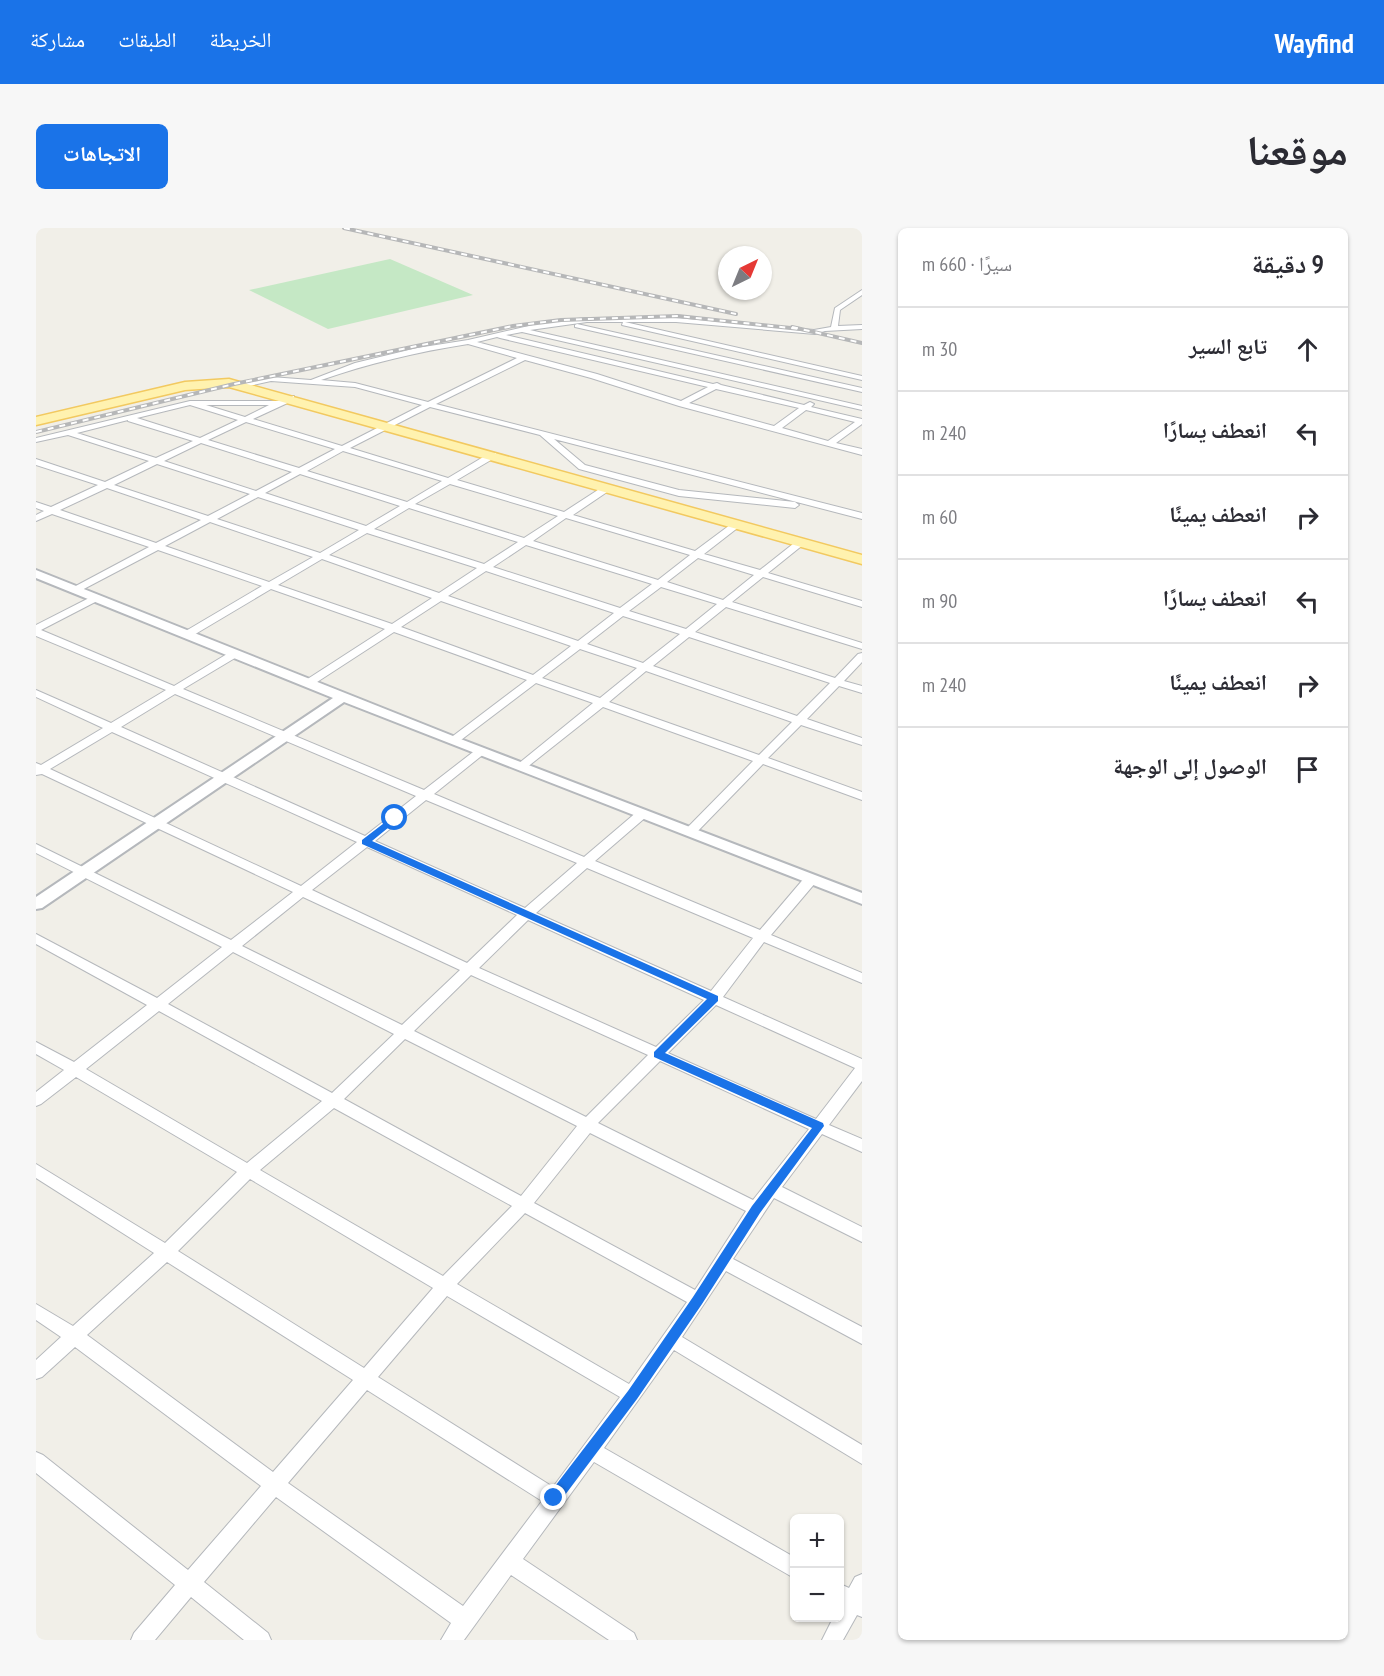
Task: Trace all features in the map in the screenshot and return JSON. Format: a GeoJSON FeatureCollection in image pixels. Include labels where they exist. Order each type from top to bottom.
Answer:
{"type":"FeatureCollection","features":[{"type":"Feature","properties":{"kind":"main road"},"geometry":{"type":"LineString","coordinates":[[36,421],[185,386],[229,383],[285,401],[387,425],[862,560]]}},
{"type":"Feature","properties":{"kind":"street"},"geometry":{"type":"LineString","coordinates":[[834,328],[837,309],[862,292]]}},
{"type":"Feature","properties":{"kind":"street"},"geometry":{"type":"LineString","coordinates":[[608,320],[666,336],[862,378]]}},
{"type":"Feature","properties":{"kind":"street"},"geometry":{"type":"LineString","coordinates":[[306,383],[417,350],[468,342],[520,329],[563,323],[608,320],[676,320],[815,332],[834,328],[862,327]]}},
{"type":"Feature","properties":{"kind":"street"},"geometry":{"type":"LineString","coordinates":[[563,323],[862,390]]}},
{"type":"Feature","properties":{"kind":"street"},"geometry":{"type":"LineString","coordinates":[[520,329],[862,408]]}},
{"type":"Feature","properties":{"kind":"street"},"geometry":{"type":"LineString","coordinates":[[495,335],[862,421]]}},
{"type":"Feature","properties":{"kind":"street"},"geometry":{"type":"LineString","coordinates":[[594,376],[666,336]]}},
{"type":"Feature","properties":{"kind":"street"},"geometry":{"type":"LineString","coordinates":[[468,342],[594,376],[682,404],[862,452]]}},
{"type":"Feature","properties":{"kind":"street"},"geometry":{"type":"LineString","coordinates":[[75,590],[387,425],[524,357]]}},
{"type":"Feature","properties":{"kind":"street"},"geometry":{"type":"LineString","coordinates":[[682,404],[761,357]]}},
{"type":"Feature","properties":{"kind":"street"},"geometry":{"type":"LineString","coordinates":[[775,429],[862,367]]}},
{"type":"Feature","properties":{"kind":"street"},"geometry":{"type":"LineString","coordinates":[[240,386],[271,379],[355,385],[862,516]]}},
{"type":"Feature","properties":{"kind":"street"},"geometry":{"type":"LineString","coordinates":[[36,440],[131,419],[189,403],[285,401]]}},
{"type":"Feature","properties":{"kind":"street"},"geometry":{"type":"LineString","coordinates":[[36,518],[285,401]]}},
{"type":"Feature","properties":{"kind":"street"},"geometry":{"type":"LineString","coordinates":[[189,403],[862,604]]}},
{"type":"Feature","properties":{"kind":"street"},"geometry":{"type":"LineString","coordinates":[[131,419],[862,646]]}},
{"type":"Feature","properties":{"kind":"street"},"geometry":{"type":"LineString","coordinates":[[829,444],[862,421]]}},
{"type":"Feature","properties":{"kind":"street"},"geometry":{"type":"LineString","coordinates":[[540,432],[582,467],[679,493],[838,510]]}},
{"type":"Feature","properties":{"kind":"street"},"geometry":{"type":"LineString","coordinates":[[70,433],[862,690]]}},
{"type":"Feature","properties":{"kind":"street"},"geometry":{"type":"LineString","coordinates":[[188,634],[493,455]]}},
{"type":"Feature","properties":{"kind":"street"},"geometry":{"type":"LineString","coordinates":[[36,462],[321,556],[862,742]]}},
{"type":"Feature","properties":{"kind":"street"},"geometry":{"type":"LineString","coordinates":[[310,682],[607,488]]}},
{"type":"Feature","properties":{"kind":"street"},"geometry":{"type":"LineString","coordinates":[[679,493],[687,510]]}},
{"type":"Feature","properties":{"kind":"street"},"geometry":{"type":"LineString","coordinates":[[36,505],[272,585],[862,796]]}},
{"type":"Feature","properties":{"kind":"street"},"geometry":{"type":"LineString","coordinates":[[453,741],[737,524]]}},
{"type":"Feature","properties":{"kind":"street"},"geometry":{"type":"LineString","coordinates":[[522,766],[801,542]]}},
{"type":"Feature","properties":{"kind":"street"},"geometry":{"type":"LineString","coordinates":[[36,574],[453,741],[862,898]]}},
{"type":"Feature","properties":{"kind":"street"},"geometry":{"type":"LineString","coordinates":[[36,631],[95,598]]}},
{"type":"Feature","properties":{"kind":"street"},"geometry":{"type":"LineString","coordinates":[[36,631],[862,978]]}},
{"type":"Feature","properties":{"kind":"street"},"geometry":{"type":"LineString","coordinates":[[38,770],[236,653]]}},
{"type":"Feature","properties":{"kind":"street"},"geometry":{"type":"LineString","coordinates":[[690,832],[862,656]]}},
{"type":"Feature","properties":{"kind":"street"},"geometry":{"type":"LineString","coordinates":[[36,693],[862,1065]]}},
{"type":"Feature","properties":{"kind":"street"},"geometry":{"type":"LineString","coordinates":[[36,904],[344,696]]}},
{"type":"Feature","properties":{"kind":"street"},"geometry":{"type":"LineString","coordinates":[[36,1100],[481,751]]}},
{"type":"Feature","properties":{"kind":"street"},"geometry":{"type":"LineString","coordinates":[[38,770],[469,969],[862,1146]]}},
{"type":"Feature","properties":{"kind":"street"},"geometry":{"type":"LineString","coordinates":[[36,1371],[166,1252],[248,1171],[333,1101],[526,914],[642,814]]}},
{"type":"Feature","properties":{"kind":"street"},"geometry":{"type":"LineString","coordinates":[[36,848],[756,1209]]}},
{"type":"Feature","properties":{"kind":"street"},"geometry":{"type":"LineString","coordinates":[[141,1640],[445,1286],[523,1205],[587,1125],[714,998],[762,936],[811,879]]}},
{"type":"Feature","properties":{"kind":"street"},"geometry":{"type":"LineString","coordinates":[[36,938],[698,1300]]}},
{"type":"Feature","properties":{"kind":"street"},"geometry":{"type":"LineString","coordinates":[[36,1047],[632,1395]]}},
{"type":"Feature","properties":{"kind":"street"},"geometry":{"type":"LineString","coordinates":[[451,1640],[632,1395],[698,1300],[756,1209],[862,1070]]}},
{"type":"Feature","properties":{"kind":"street"},"geometry":{"type":"LineString","coordinates":[[36,1170],[554,1498]]}},
{"type":"Feature","properties":{"kind":"street"},"geometry":{"type":"LineString","coordinates":[[771,1189],[862,1235]]}},
{"type":"Feature","properties":{"kind":"street"},"geometry":{"type":"LineString","coordinates":[[722,1261],[862,1336]]}},
{"type":"Feature","properties":{"kind":"street"},"geometry":{"type":"LineString","coordinates":[[36,1311],[74,1336],[274,1484],[465,1620]]}},
{"type":"Feature","properties":{"kind":"street"},"geometry":{"type":"LineString","coordinates":[[671,1339],[862,1455]]}},
{"type":"Feature","properties":{"kind":"street"},"geometry":{"type":"LineString","coordinates":[[590,1450],[790,1565]]}},
{"type":"Feature","properties":{"kind":"street"},"geometry":{"type":"LineString","coordinates":[[36,1461],[261,1640]]}},
{"type":"Feature","properties":{"kind":"street"},"geometry":{"type":"LineString","coordinates":[[508,1561],[627,1640]]}},
{"type":"Feature","properties":{"kind":"street"},"geometry":{"type":"LineString","coordinates":[[832,1640],[854,1597]]}},
{"type":"Feature","properties":{"kind":"green space"},"geometry":{"type":"Polygon","coordinates":[[[390,259],[473,295],[328,329],[249,290],[390,259]]]}},
{"type":"Feature","properties":{"kind":"railway"},"geometry":{"type":"LineString","coordinates":[[344,228],[736,314]]}},
{"type":"Feature","properties":{"kind":"railway"},"geometry":{"type":"LineString","coordinates":[[36,432],[234,384],[513,326],[561,320],[678,316],[800,329]]}},
{"type":"Feature","properties":{"kind":"railway"},"geometry":{"type":"LineString","coordinates":[[792,327],[862,343]]}},
{"type":"Feature","properties":{"kind":"route"},"geometry":{"type":"LineString","coordinates":[[395,818],[366,842],[714,998],[658,1054],[819,1126],[756,1209],[698,1300],[632,1395],[554,1498]]}}]}
